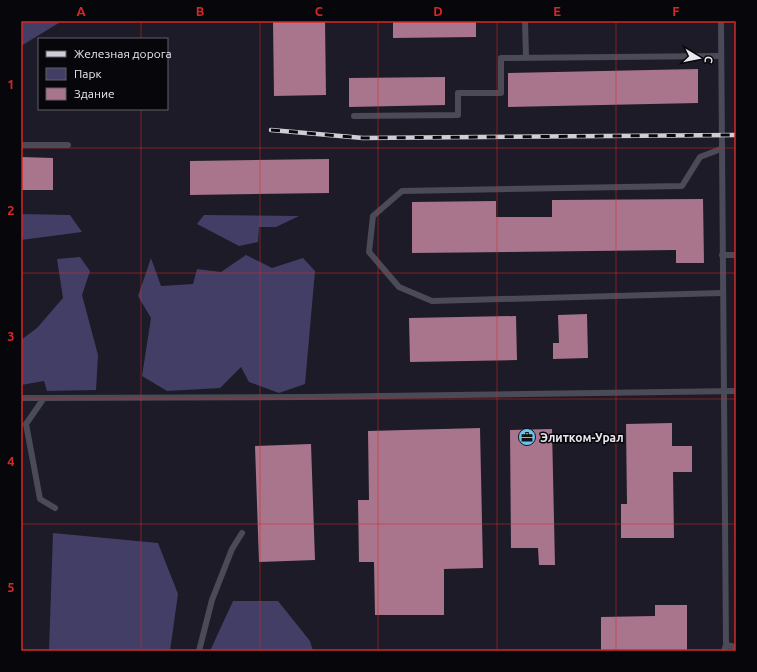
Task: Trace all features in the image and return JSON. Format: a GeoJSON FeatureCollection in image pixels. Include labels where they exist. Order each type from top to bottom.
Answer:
{"type":"FeatureCollection","features":[{"type":"Feature","properties":{"kind":"lane"},"geometry":{"type":"LineString","coordinates":[[525,21],[526,57]]}},
{"type":"Feature","properties":{"kind":"lane"},"geometry":{"type":"LineString","coordinates":[[721,21],[722,391],[725,648],[736,647]]}},
{"type":"Feature","properties":{"kind":"lane"},"geometry":{"type":"LineString","coordinates":[[354,116],[458,115],[458,93],[501,93],[501,58],[721,56]]}},
{"type":"Feature","properties":{"kind":"lane"},"geometry":{"type":"LineString","coordinates":[[21,145],[68,145]]}},
{"type":"Feature","properties":{"kind":"lane"},"geometry":{"type":"LineString","coordinates":[[721,150],[700,157],[682,186],[402,191],[373,216],[369,252],[399,287],[432,301],[722,293]]}},
{"type":"Feature","properties":{"kind":"lane"},"geometry":{"type":"LineString","coordinates":[[722,255],[736,255]]}},
{"type":"Feature","properties":{"kind":"lane"},"geometry":{"type":"LineString","coordinates":[[21,398],[309,397],[736,391]]}},
{"type":"Feature","properties":{"kind":"lane"},"geometry":{"type":"LineString","coordinates":[[44,398],[26,424],[40,499],[55,508]]}},
{"type":"Feature","properties":{"kind":"lane"},"geometry":{"type":"LineString","coordinates":[[199,651],[212,600],[232,548],[242,533]]}},
{"type":"Feature","properties":{"kind":"green space"},"geometry":{"type":"Polygon","coordinates":[[[21,21],[62,21],[21,46],[21,21]]]}},
{"type":"Feature","properties":{"kind":"green space"},"geometry":{"type":"Polygon","coordinates":[[[21,214],[70,215],[82,232],[21,240],[21,214]]]}},
{"type":"Feature","properties":{"kind":"green space"},"geometry":{"type":"Polygon","coordinates":[[[204,215],[299,216],[276,227],[259,227],[258,242],[239,246],[197,224],[204,215]]]}},
{"type":"Feature","properties":{"kind":"green space"},"geometry":{"type":"Polygon","coordinates":[[[246,255],[272,268],[303,258],[315,271],[305,384],[279,393],[249,382],[241,367],[220,388],[167,391],[142,376],[151,318],[138,296],[151,258],[161,286],[193,284],[197,269],[221,272],[246,255]]]}},
{"type":"Feature","properties":{"kind":"green space"},"geometry":{"type":"Polygon","coordinates":[[[80,257],[90,271],[82,295],[98,355],[96,390],[47,391],[44,381],[21,385],[21,340],[37,328],[63,298],[57,259],[80,257]]]}},
{"type":"Feature","properties":{"kind":"green space"},"geometry":{"type":"Polygon","coordinates":[[[53,533],[158,543],[178,594],[170,651],[49,651],[53,533]]]}},
{"type":"Feature","properties":{"kind":"green space"},"geometry":{"type":"Polygon","coordinates":[[[233,601],[278,601],[310,641],[313,651],[210,651],[233,601]]]}},
{"type":"Feature","properties":{"kind":"building"},"geometry":{"type":"Polygon","coordinates":[[[273,21],[325,21],[326,95],[274,96],[273,21]]]}},
{"type":"Feature","properties":{"kind":"building"},"geometry":{"type":"Polygon","coordinates":[[[393,21],[476,21],[476,37],[393,38],[393,21]]]}},
{"type":"Feature","properties":{"kind":"building"},"geometry":{"type":"Polygon","coordinates":[[[698,69],[698,103],[508,107],[508,73],[698,69]]]}},
{"type":"Feature","properties":{"kind":"building"},"geometry":{"type":"Polygon","coordinates":[[[445,77],[445,105],[349,107],[349,78],[445,77]]]}},
{"type":"Feature","properties":{"kind":"building"},"geometry":{"type":"Polygon","coordinates":[[[21,157],[53,158],[53,190],[21,190],[21,157]]]}},
{"type":"Feature","properties":{"kind":"building"},"geometry":{"type":"Polygon","coordinates":[[[329,159],[329,193],[190,195],[190,161],[329,159]]]}},
{"type":"Feature","properties":{"kind":"building"},"geometry":{"type":"Polygon","coordinates":[[[703,199],[704,263],[676,263],[676,250],[412,253],[412,202],[496,201],[496,217],[552,217],[552,200],[703,199]]]}},
{"type":"Feature","properties":{"kind":"building"},"geometry":{"type":"Polygon","coordinates":[[[587,314],[588,358],[553,359],[553,343],[559,343],[558,315],[587,314]]]}},
{"type":"Feature","properties":{"kind":"building"},"geometry":{"type":"Polygon","coordinates":[[[516,316],[517,360],[410,362],[409,318],[516,316]]]}},
{"type":"Feature","properties":{"kind":"building"},"geometry":{"type":"Polygon","coordinates":[[[672,423],[672,446],[692,446],[692,472],[673,472],[674,538],[621,538],[621,504],[627,504],[626,424],[672,423]]]}},
{"type":"Feature","properties":{"kind":"building"},"geometry":{"type":"Polygon","coordinates":[[[480,428],[483,568],[444,569],[444,615],[375,615],[374,562],[359,562],[358,500],[369,500],[368,431],[480,428]]]}},
{"type":"Feature","properties":{"kind":"building"},"geometry":{"type":"Polygon","coordinates":[[[552,429],[555,565],[539,565],[538,548],[511,548],[510,430],[552,429]]]}},
{"type":"Feature","properties":{"kind":"building"},"geometry":{"type":"Polygon","coordinates":[[[311,444],[315,560],[259,562],[255,446],[311,444]]]}},
{"type":"Feature","properties":{"kind":"building"},"geometry":{"type":"Polygon","coordinates":[[[655,605],[687,605],[687,651],[601,651],[601,617],[655,616],[655,605]]]}},
{"type":"Feature","properties":{"kind":"railway"},"geometry":{"type":"LineString","coordinates":[[271,130],[363,138],[736,135]]}},
{"type":"Feature","properties":{"kind":"place","name":"Элитком-Урал"},"geometry":{"type":"Point","coordinates":[527,437]}}]}
